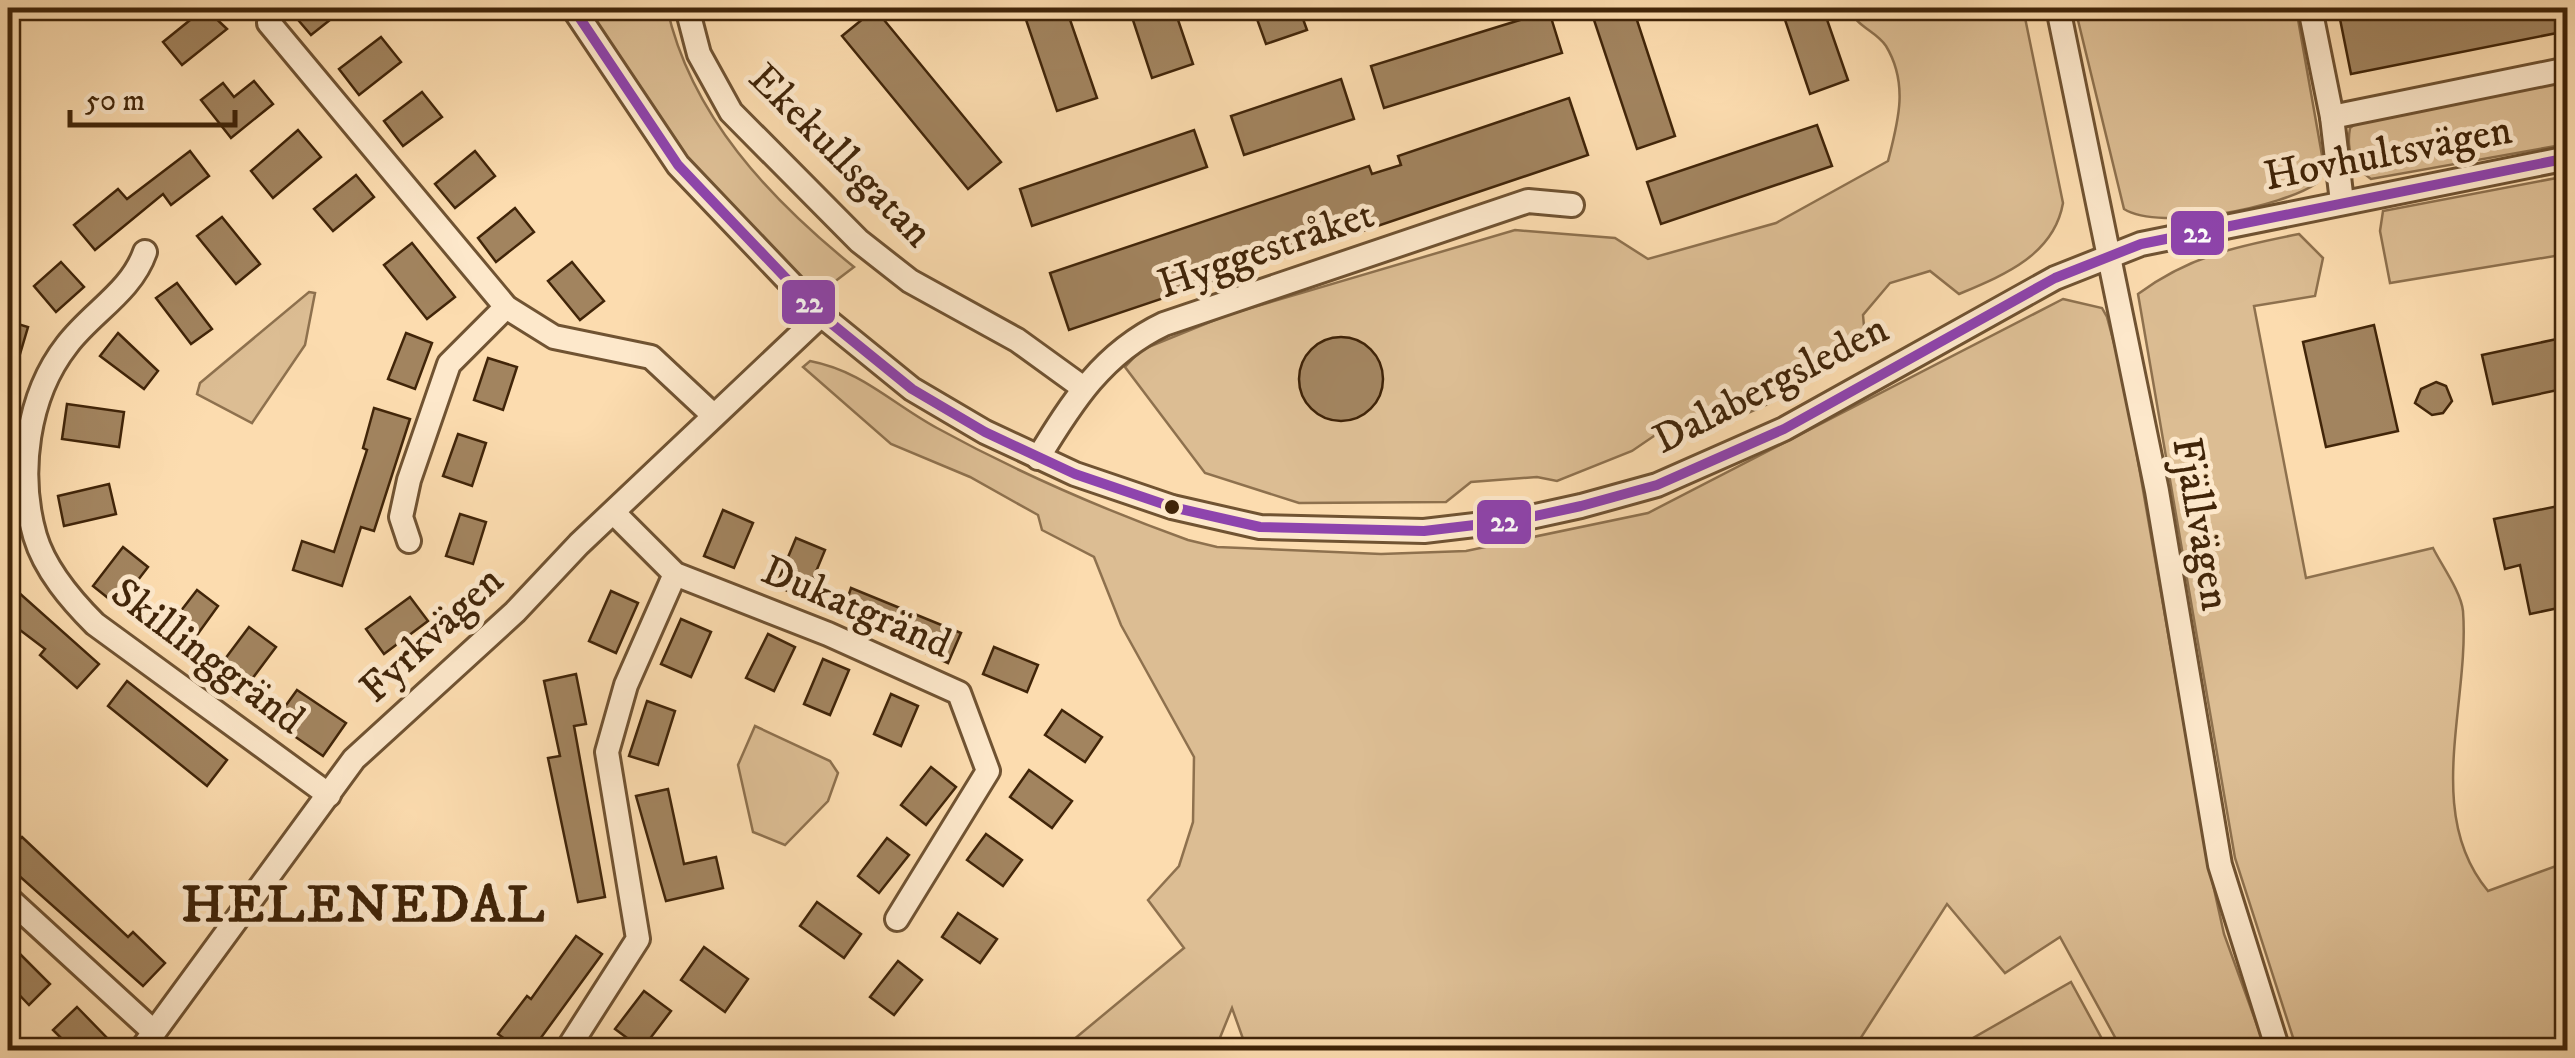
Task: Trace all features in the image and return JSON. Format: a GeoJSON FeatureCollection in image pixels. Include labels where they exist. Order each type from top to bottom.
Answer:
{"type":"FeatureCollection","features":[{"type":"Feature","properties":{"kind":"street","name":"Dalabergsleden"},"geometry":{"type":"LineString","coordinates":[[573,8],[678,165],[821,315],[912,389],[1038,458],[1142,498],[1260,528],[1424,531],[1517,520],[1657,485],[1784,429],[2056,278],[2108,256]]}},
{"type":"Feature","properties":{"kind":"street","name":"Ekekullsgatan"},"geometry":{"type":"LineString","coordinates":[[687,8],[699,54],[730,112],[859,240],[910,281],[1017,340],[1082,387]]}},
{"type":"Feature","properties":{"kind":"street","name":"Fjällvägen"},"geometry":{"type":"LineString","coordinates":[[2058,8],[2157,490],[2220,865],[2278,1050]]}},
{"type":"Feature","properties":{"kind":"street"},"geometry":{"type":"LineString","coordinates":[[2310,8],[2332,117],[2342,202]]}},
{"type":"Feature","properties":{"kind":"street"},"geometry":{"type":"LineString","coordinates":[[269,23],[506,307],[554,337],[651,357],[714,415]]}},
{"type":"Feature","properties":{"kind":"street"},"geometry":{"type":"LineString","coordinates":[[2332,117],[2568,69]]}},
{"type":"Feature","properties":{"kind":"street","name":"Hovhultsvägen"},"geometry":{"type":"LineString","coordinates":[[2108,256],[2249,219],[2568,158]]}},
{"type":"Feature","properties":{"kind":"street","name":"Hyggestråket"},"geometry":{"type":"LineString","coordinates":[[1038,458],[1082,387],[1138,337],[1195,312],[1528,201],[1572,206]]}},
{"type":"Feature","properties":{"kind":"street","name":"Skillinggränd"},"geometry":{"type":"LineString","coordinates":[[145,252],[136,278],[68,342],[40,391],[26,473],[36,538],[69,598],[95,624],[328,795]]}},
{"type":"Feature","properties":{"kind":"street"},"geometry":{"type":"LineString","coordinates":[[409,541],[400,517],[408,480],[449,364],[506,307]]}},
{"type":"Feature","properties":{"kind":"street","name":"Fyrkvägen"},"geometry":{"type":"LineString","coordinates":[[147,1041],[354,759],[397,716],[470,654],[821,315]]}},
{"type":"Feature","properties":{"kind":"street","name":"Dukatgränd"},"geometry":{"type":"LineString","coordinates":[[614,513],[675,574],[828,634],[959,693],[988,771],[897,920]]}},
{"type":"Feature","properties":{"kind":"street"},"geometry":{"type":"LineString","coordinates":[[567,1050],[638,939],[606,752],[626,686],[675,574]]}},
{"type":"Feature","properties":{"kind":"street"},"geometry":{"type":"LineString","coordinates":[[8,898],[147,1041]]}},
{"type":"Feature","properties":{"kind":"shaded area"},"geometry":{"type":"Polygon","coordinates":[[[587,8],[667,8],[678,47],[695,84],[738,152],[793,213],[854,267],[817,295],[682,154],[587,8]]]}},
{"type":"Feature","properties":{"kind":"shaded area"},"geometry":{"type":"Polygon","coordinates":[[[1849,8],[2023,8],[2063,203],[2058,221],[2038,250],[1993,279],[1959,294],[1930,271],[1890,283],[1863,315],[1866,349],[1766,405],[1706,432],[1670,425],[1632,451],[1557,481],[1537,477],[1471,482],[1446,502],[1299,503],[1205,473],[1125,367],[1141,350],[1227,315],[1515,230],[1615,238],[1648,259],[1776,223],[1888,161],[1898,117],[1897,75],[1886,46],[1849,8]]]}},
{"type":"Feature","properties":{"kind":"shaded area"},"geometry":{"type":"Polygon","coordinates":[[[2075,8],[2296,8],[2323,161],[2317,183],[2278,200],[2222,214],[2165,218],[2124,209],[2075,8]]]}},
{"type":"Feature","properties":{"kind":"shaded area"},"geometry":{"type":"Polygon","coordinates":[[[2567,78],[2567,144],[2371,179],[2352,157],[2350,128],[2363,118],[2567,78]]]}},
{"type":"Feature","properties":{"kind":"shaded area"},"geometry":{"type":"Polygon","coordinates":[[[2567,176],[2567,254],[2390,283],[2380,231],[2383,211],[2567,176]]]}},
{"type":"Feature","properties":{"kind":"shaded area"},"geometry":{"type":"Polygon","coordinates":[[[2299,234],[2323,258],[2315,296],[2254,306],[2306,578],[2433,548],[2451,579],[2463,611],[2453,792],[2458,827],[2469,860],[2488,891],[2567,862],[2567,1050],[2297,1050],[2235,858],[2138,294],[2195,261],[2299,234]]]}},
{"type":"Feature","properties":{"kind":"shaded area"},"geometry":{"type":"Polygon","coordinates":[[[309,292],[315,293],[305,345],[252,423],[197,394],[200,383],[309,292]]]}},
{"type":"Feature","properties":{"kind":"shaded area"},"geometry":{"type":"Polygon","coordinates":[[[2063,299],[2102,308],[2107,317],[2124,381],[2208,862],[2224,934],[2266,1050],[2122,1050],[2060,937],[2005,973],[1947,904],[1853,1050],[1247,1050],[1232,1008],[1215,1050],[1061,1050],[1184,948],[1148,900],[1179,866],[1193,822],[1194,757],[1121,625],[1094,557],[1042,530],[1038,515],[970,477],[891,444],[803,367],[810,361],[845,372],[998,460],[1092,503],[1188,540],[1217,547],[1381,554],[1466,551],[1648,513],[2063,299]]]}},
{"type":"Feature","properties":{"kind":"shaded area"},"geometry":{"type":"Polygon","coordinates":[[[755,726],[830,761],[838,773],[828,801],[785,845],[753,832],[738,765],[755,726]]]}},
{"type":"Feature","properties":{"kind":"shaded area"},"geometry":{"type":"Polygon","coordinates":[[[2071,982],[2108,1050],[1952,1050],[2071,982]]]}},
{"type":"Feature","properties":{"kind":"building"},"geometry":{"type":"Polygon","coordinates":[[[205,8],[227,29],[182,65],[163,42],[205,8]]]}},
{"type":"Feature","properties":{"kind":"building"},"geometry":{"type":"Polygon","coordinates":[[[288,8],[345,8],[311,35],[288,8]]]}},
{"type":"Feature","properties":{"kind":"building"},"geometry":{"type":"Polygon","coordinates":[[[1022,8],[1066,8],[1097,98],[1057,111],[1022,8]]]}},
{"type":"Feature","properties":{"kind":"building"},"geometry":{"type":"Polygon","coordinates":[[[1129,8],[1174,8],[1193,64],[1152,78],[1129,8]]]}},
{"type":"Feature","properties":{"kind":"building"},"geometry":{"type":"Polygon","coordinates":[[[1253,8],[1299,8],[1307,30],[1266,44],[1253,8]]]}},
{"type":"Feature","properties":{"kind":"building"},"geometry":{"type":"Polygon","coordinates":[[[1590,8],[1633,8],[1675,136],[1637,149],[1590,8]]]}},
{"type":"Feature","properties":{"kind":"building"},"geometry":{"type":"Polygon","coordinates":[[[1781,8],[1823,8],[1848,80],[1810,94],[1781,8]]]}},
{"type":"Feature","properties":{"kind":"building"},"geometry":{"type":"Polygon","coordinates":[[[2399,8],[2562,8],[2567,31],[2351,74],[2340,19],[2399,8]]]}},
{"type":"Feature","properties":{"kind":"building"},"geometry":{"type":"Polygon","coordinates":[[[875,9],[1001,162],[968,189],[842,36],[875,9]]]}},
{"type":"Feature","properties":{"kind":"building"},"geometry":{"type":"Polygon","coordinates":[[[1549,11],[1562,53],[1384,108],[1371,66],[1549,11]]]}},
{"type":"Feature","properties":{"kind":"building"},"geometry":{"type":"Polygon","coordinates":[[[381,37],[401,62],[359,95],[339,69],[381,37]]]}},
{"type":"Feature","properties":{"kind":"building"},"geometry":{"type":"Polygon","coordinates":[[[1341,79],[1354,119],[1244,155],[1231,116],[1341,79]]]}},
{"type":"Feature","properties":{"kind":"building"},"geometry":{"type":"Polygon","coordinates":[[[254,81],[273,104],[231,138],[201,100],[223,83],[234,97],[254,81]]]}},
{"type":"Feature","properties":{"kind":"building"},"geometry":{"type":"Polygon","coordinates":[[[422,92],[442,117],[403,146],[384,121],[422,92]]]}},
{"type":"Feature","properties":{"kind":"building"},"geometry":{"type":"Polygon","coordinates":[[[1569,98],[1588,155],[1069,330],[1050,273],[1369,166],[1372,174],[1401,165],[1398,156],[1569,98]]]}},
{"type":"Feature","properties":{"kind":"building"},"geometry":{"type":"Polygon","coordinates":[[[1817,125],[1832,166],[1661,224],[1647,182],[1817,125]]]}},
{"type":"Feature","properties":{"kind":"building"},"geometry":{"type":"Polygon","coordinates":[[[298,130],[321,157],[273,198],[251,171],[298,130]]]}},
{"type":"Feature","properties":{"kind":"building"},"geometry":{"type":"Polygon","coordinates":[[[1194,130],[1207,167],[1032,226],[1020,189],[1194,130]]]}},
{"type":"Feature","properties":{"kind":"building"},"geometry":{"type":"Polygon","coordinates":[[[190,151],[209,176],[171,205],[163,194],[95,250],[74,225],[118,189],[127,199],[190,151]]]}},
{"type":"Feature","properties":{"kind":"building"},"geometry":{"type":"Polygon","coordinates":[[[475,151],[495,176],[455,208],[435,184],[475,151]]]}},
{"type":"Feature","properties":{"kind":"building"},"geometry":{"type":"Polygon","coordinates":[[[356,175],[374,197],[333,231],[314,209],[356,175]]]}},
{"type":"Feature","properties":{"kind":"building"},"geometry":{"type":"Polygon","coordinates":[[[515,208],[534,232],[496,262],[478,238],[515,208]]]}},
{"type":"Feature","properties":{"kind":"building"},"geometry":{"type":"Polygon","coordinates":[[[222,217],[260,264],[236,284],[197,236],[222,217]]]}},
{"type":"Feature","properties":{"kind":"building"},"geometry":{"type":"Polygon","coordinates":[[[412,243],[455,297],[427,319],[384,265],[412,243]]]}},
{"type":"Feature","properties":{"kind":"building"},"geometry":{"type":"Polygon","coordinates":[[[61,262],[84,287],[56,312],[34,286],[61,262]]]}},
{"type":"Feature","properties":{"kind":"building"},"geometry":{"type":"Polygon","coordinates":[[[572,262],[604,301],[580,320],[548,281],[572,262]]]}},
{"type":"Feature","properties":{"kind":"building"},"geometry":{"type":"Polygon","coordinates":[[[177,283],[212,329],[191,344],[156,298],[177,283]]]}},
{"type":"Feature","properties":{"kind":"building"},"geometry":{"type":"Polygon","coordinates":[[[8,321],[28,327],[12,381],[8,381],[8,321]]]}},
{"type":"Feature","properties":{"kind":"building"},"geometry":{"type":"Polygon","coordinates":[[[2374,325],[2398,431],[2326,447],[2303,342],[2374,325]]]}},
{"type":"Feature","properties":{"kind":"building"},"geometry":{"type":"Polygon","coordinates":[[[118,333],[158,371],[144,389],[100,356],[118,333]]]}},
{"type":"Feature","properties":{"kind":"building"},"geometry":{"type":"Polygon","coordinates":[[[406,333],[432,343],[415,389],[388,379],[406,333]]]}},
{"type":"Feature","properties":{"kind":"building"},"geometry":{"type":"Polygon","coordinates":[[[1341,337],[1357,340],[1371,349],[1380,363],[1380,395],[1371,409],[1357,418],[1341,421],[1325,418],[1311,409],[1302,395],[1299,379],[1302,363],[1311,349],[1325,340],[1341,337]]]}},
{"type":"Feature","properties":{"kind":"building"},"geometry":{"type":"Polygon","coordinates":[[[2557,339],[2567,388],[2493,404],[2482,355],[2557,339]]]}},
{"type":"Feature","properties":{"kind":"building"},"geometry":{"type":"Polygon","coordinates":[[[488,358],[517,367],[503,410],[474,400],[488,358]]]}},
{"type":"Feature","properties":{"kind":"building"},"geometry":{"type":"Polygon","coordinates":[[[2436,382],[2446,386],[2452,401],[2443,413],[2432,415],[2415,403],[2421,389],[2436,382]]]}},
{"type":"Feature","properties":{"kind":"building"},"geometry":{"type":"Polygon","coordinates":[[[67,404],[124,412],[119,447],[62,439],[67,404]]]}},
{"type":"Feature","properties":{"kind":"building"},"geometry":{"type":"Polygon","coordinates":[[[374,408],[410,419],[374,531],[361,527],[342,586],[293,570],[302,541],[334,552],[367,450],[363,448],[374,408]]]}},
{"type":"Feature","properties":{"kind":"building"},"geometry":{"type":"Polygon","coordinates":[[[458,434],[486,443],[472,486],[443,476],[458,434]]]}},
{"type":"Feature","properties":{"kind":"building"},"geometry":{"type":"Polygon","coordinates":[[[109,484],[116,514],[64,526],[58,496],[109,484]]]}},
{"type":"Feature","properties":{"kind":"building"},"geometry":{"type":"Polygon","coordinates":[[[2568,504],[2568,606],[2530,614],[2520,565],[2505,569],[2494,519],[2568,504]]]}},
{"type":"Feature","properties":{"kind":"building"},"geometry":{"type":"Polygon","coordinates":[[[723,510],[753,523],[734,568],[704,556],[723,510]]]}},
{"type":"Feature","properties":{"kind":"building"},"geometry":{"type":"Polygon","coordinates":[[[460,514],[486,522],[473,564],[446,556],[460,514]]]}},
{"type":"Feature","properties":{"kind":"building"},"geometry":{"type":"Polygon","coordinates":[[[796,538],[825,550],[805,598],[776,586],[796,538]]]}},
{"type":"Feature","properties":{"kind":"building"},"geometry":{"type":"Polygon","coordinates":[[[123,547],[148,567],[118,606],[93,586],[123,547]]]}},
{"type":"Feature","properties":{"kind":"building"},"geometry":{"type":"Polygon","coordinates":[[[8,583],[99,664],[77,688],[40,655],[45,649],[8,621],[8,583]]]}},
{"type":"Feature","properties":{"kind":"building"},"geometry":{"type":"Polygon","coordinates":[[[851,588],[961,633],[948,663],[842,615],[851,588]]]}},
{"type":"Feature","properties":{"kind":"building"},"geometry":{"type":"Polygon","coordinates":[[[197,590],[218,606],[192,642],[170,625],[197,590]]]}},
{"type":"Feature","properties":{"kind":"building"},"geometry":{"type":"Polygon","coordinates":[[[611,591],[638,603],[616,653],[589,641],[611,591]]]}},
{"type":"Feature","properties":{"kind":"building"},"geometry":{"type":"Polygon","coordinates":[[[410,597],[428,621],[384,654],[366,629],[410,597]]]}},
{"type":"Feature","properties":{"kind":"building"},"geometry":{"type":"Polygon","coordinates":[[[681,619],[711,632],[691,677],[661,664],[681,619]]]}},
{"type":"Feature","properties":{"kind":"building"},"geometry":{"type":"Polygon","coordinates":[[[249,627],[276,647],[237,699],[210,679],[249,627]]]}},
{"type":"Feature","properties":{"kind":"building"},"geometry":{"type":"Polygon","coordinates":[[[768,634],[795,647],[774,691],[746,678],[768,634]]]}},
{"type":"Feature","properties":{"kind":"building"},"geometry":{"type":"Polygon","coordinates":[[[994,647],[1038,665],[1027,692],[983,674],[994,647]]]}},
{"type":"Feature","properties":{"kind":"building"},"geometry":{"type":"Polygon","coordinates":[[[823,659],[849,670],[830,715],[804,704],[823,659]]]}},
{"type":"Feature","properties":{"kind":"building"},"geometry":{"type":"Polygon","coordinates":[[[576,674],[586,724],[574,726],[605,897],[578,902],[548,758],[560,756],[544,681],[576,674]]]}},
{"type":"Feature","properties":{"kind":"building"},"geometry":{"type":"Polygon","coordinates":[[[127,681],[227,760],[207,786],[108,706],[127,681]]]}},
{"type":"Feature","properties":{"kind":"building"},"geometry":{"type":"Polygon","coordinates":[[[297,690],[346,723],[323,756],[274,722],[297,690]]]}},
{"type":"Feature","properties":{"kind":"building"},"geometry":{"type":"Polygon","coordinates":[[[891,694],[918,706],[901,746],[874,734],[891,694]]]}},
{"type":"Feature","properties":{"kind":"building"},"geometry":{"type":"Polygon","coordinates":[[[647,701],[675,711],[658,765],[629,756],[647,701]]]}},
{"type":"Feature","properties":{"kind":"building"},"geometry":{"type":"Polygon","coordinates":[[[1062,710],[1102,737],[1085,762],[1045,735],[1062,710]]]}},
{"type":"Feature","properties":{"kind":"building"},"geometry":{"type":"Polygon","coordinates":[[[931,767],[956,787],[926,825],[901,805],[931,767]]]}},
{"type":"Feature","properties":{"kind":"building"},"geometry":{"type":"Polygon","coordinates":[[[1029,770],[1072,801],[1052,828],[1010,797],[1029,770]]]}},
{"type":"Feature","properties":{"kind":"building"},"geometry":{"type":"Polygon","coordinates":[[[668,789],[684,864],[716,857],[723,888],[666,901],[636,796],[668,789]]]}},
{"type":"Feature","properties":{"kind":"building"},"geometry":{"type":"Polygon","coordinates":[[[986,834],[1022,860],[1003,886],[967,860],[986,834]]]}},
{"type":"Feature","properties":{"kind":"building"},"geometry":{"type":"Polygon","coordinates":[[[22,837],[128,937],[133,932],[165,963],[143,986],[8,866],[8,852],[22,837]]]}},
{"type":"Feature","properties":{"kind":"building"},"geometry":{"type":"Polygon","coordinates":[[[887,838],[909,855],[879,893],[858,876],[887,838]]]}},
{"type":"Feature","properties":{"kind":"building"},"geometry":{"type":"Polygon","coordinates":[[[817,902],[861,934],[844,958],[800,926],[817,902]]]}},
{"type":"Feature","properties":{"kind":"building"},"geometry":{"type":"Polygon","coordinates":[[[958,913],[997,939],[980,963],[942,937],[958,913]]]}},
{"type":"Feature","properties":{"kind":"building"},"geometry":{"type":"Polygon","coordinates":[[[576,936],[602,954],[532,1050],[520,1050],[498,1034],[527,996],[531,999],[576,936]]]}},
{"type":"Feature","properties":{"kind":"building"},"geometry":{"type":"Polygon","coordinates":[[[704,947],[748,979],[725,1012],[681,980],[704,947]]]}},
{"type":"Feature","properties":{"kind":"building"},"geometry":{"type":"Polygon","coordinates":[[[18,952],[50,984],[29,1005],[8,983],[8,962],[18,952]]]}},
{"type":"Feature","properties":{"kind":"building"},"geometry":{"type":"Polygon","coordinates":[[[898,961],[922,980],[894,1015],[870,997],[898,961]]]}},
{"type":"Feature","properties":{"kind":"building"},"geometry":{"type":"Polygon","coordinates":[[[644,991],[671,1011],[642,1049],[615,1029],[644,991]]]}},
{"type":"Feature","properties":{"kind":"building"},"geometry":{"type":"Polygon","coordinates":[[[77,1007],[110,1041],[101,1050],[73,1050],[53,1030],[77,1007]]]}},
{"type":"Feature","properties":{"kind":"transit line","name":"22"},"geometry":{"type":"LineString","coordinates":[[573,8],[678,165],[821,315],[912,389],[985,432],[1075,474],[1172,507],[1260,527],[1424,531],[1517,520],[1657,485],[1784,429],[2055,278],[2141,244],[2568,158]]}},
{"type":"Feature","properties":{"kind":"district","name":"HELENEDAL"},"geometry":{"type":"Point","coordinates":[364,906]}}]}
